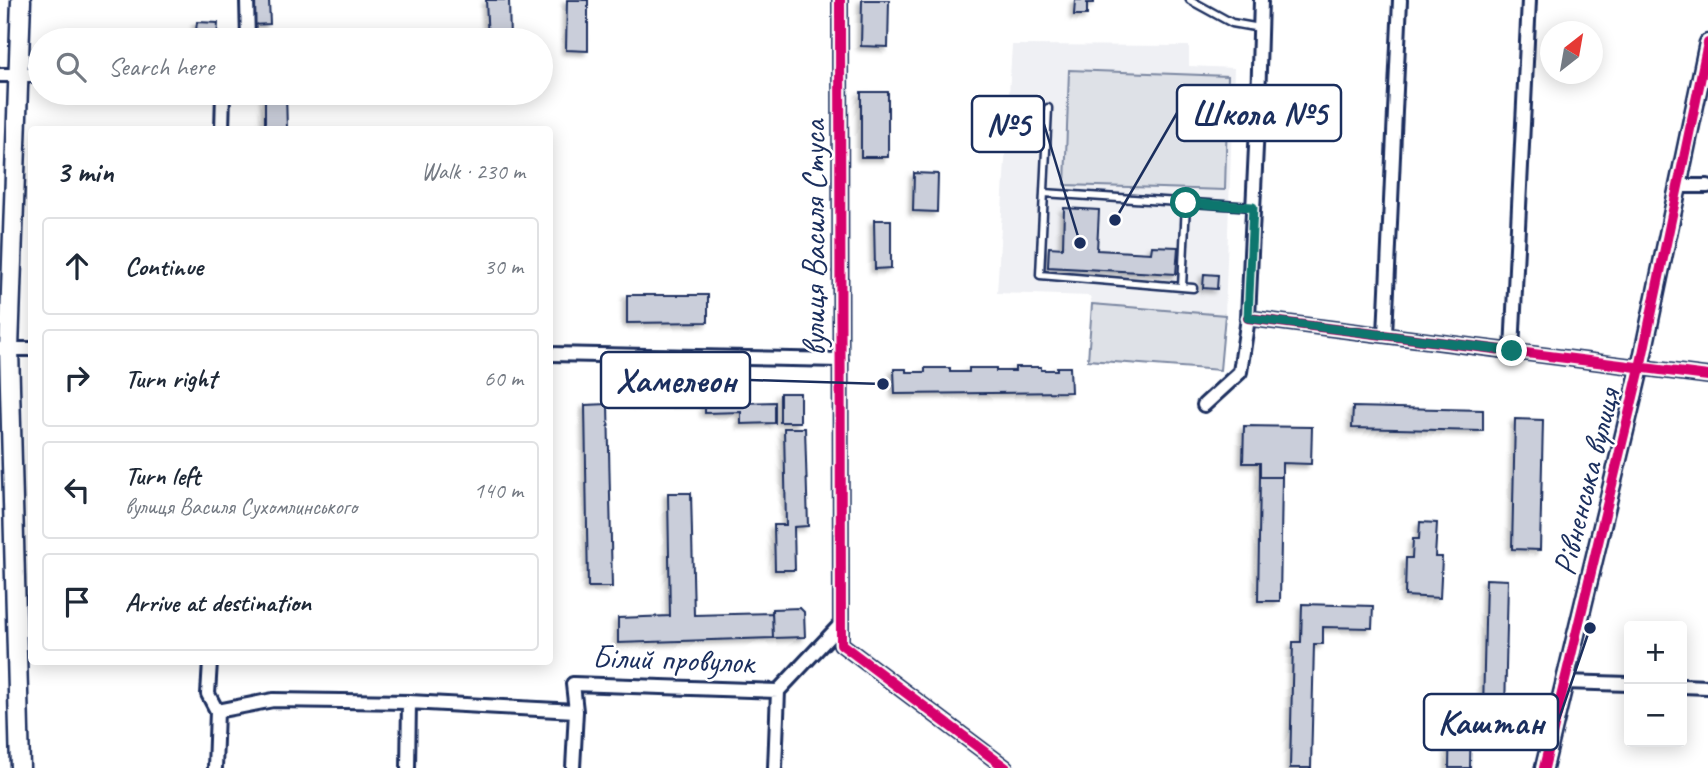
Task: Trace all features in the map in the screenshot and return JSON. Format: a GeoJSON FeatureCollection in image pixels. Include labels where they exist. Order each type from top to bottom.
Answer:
{"type":"FeatureCollection","features":[{"type":"Feature","properties":{"kind":"main road"},"geometry":{"type":"LineString","coordinates":[[20,768],[5,349],[21,0]]}},
{"type":"Feature","properties":{"kind":"street"},"geometry":{"type":"LineString","coordinates":[[247,0],[248,28]]}},
{"type":"Feature","properties":{"kind":"street","name":"вулиця Василя Стуса"},"geometry":{"type":"LineString","coordinates":[[840,0],[841,644],[1006,768]]}},
{"type":"Feature","properties":{"kind":"street"},"geometry":{"type":"LineString","coordinates":[[1204,405],[1240,372],[1248,318],[1261,0]]}},
{"type":"Feature","properties":{"kind":"street"},"geometry":{"type":"LineString","coordinates":[[1385,335],[1401,0]]}},
{"type":"Feature","properties":{"kind":"street"},"geometry":{"type":"LineString","coordinates":[[1512,351],[1529,0]]}},
{"type":"Feature","properties":{"kind":"street","name":"Рівненська вулиця"},"geometry":{"type":"LineString","coordinates":[[1544,768],[1640,368],[1708,43]]}},
{"type":"Feature","properties":{"kind":"street"},"geometry":{"type":"LineString","coordinates":[[0,75],[28,75]]}},
{"type":"Feature","properties":{"kind":"street"},"geometry":{"type":"LineString","coordinates":[[222,126],[223,105]]}},
{"type":"Feature","properties":{"kind":"street"},"geometry":{"type":"LineString","coordinates":[[1678,186],[1708,186]]}},
{"type":"Feature","properties":{"kind":"street"},"geometry":{"type":"LineString","coordinates":[[1248,318],[1708,376]]}},
{"type":"Feature","properties":{"kind":"street"},"geometry":{"type":"LineString","coordinates":[[5,349],[28,349]]}},
{"type":"Feature","properties":{"kind":"street"},"geometry":{"type":"LineString","coordinates":[[553,354],[841,360]]}},
{"type":"Feature","properties":{"kind":"street"},"geometry":{"type":"LineString","coordinates":[[778,691],[841,624]]}},
{"type":"Feature","properties":{"kind":"street"},"geometry":{"type":"LineString","coordinates":[[210,665],[208,694],[217,711],[215,768]]}},
{"type":"Feature","properties":{"kind":"street"},"geometry":{"type":"LineString","coordinates":[[1564,682],[1624,684]]}},
{"type":"Feature","properties":{"kind":"street","name":"Білий провулок"},"geometry":{"type":"LineString","coordinates":[[573,768],[576,711],[573,684],[778,691],[775,768]]}},
{"type":"Feature","properties":{"kind":"street"},"geometry":{"type":"LineString","coordinates":[[1687,686],[1708,687]]}},
{"type":"Feature","properties":{"kind":"street"},"geometry":{"type":"LineString","coordinates":[[217,711],[272,700],[409,702],[576,711]]}},
{"type":"Feature","properties":{"kind":"street"},"geometry":{"type":"LineString","coordinates":[[408,768],[409,702]]}},
{"type":"Feature","properties":{"kind":"lane"},"geometry":{"type":"LineString","coordinates":[[1190,0],[1232,23],[1260,28]]}},
{"type":"Feature","properties":{"kind":"lane"},"geometry":{"type":"LineString","coordinates":[[1048,107],[1040,275],[1193,288]]}},
{"type":"Feature","properties":{"kind":"lane"},"geometry":{"type":"LineString","coordinates":[[1044,193],[1253,207]]}},
{"type":"Feature","properties":{"kind":"lane"},"geometry":{"type":"LineString","coordinates":[[1182,287],[1186,203]]}},
{"type":"Feature","properties":{"kind":"shaded area"},"geometry":{"type":"Polygon","coordinates":[[[1012,45],[1189,46],[1189,66],[1234,68],[1225,315],[1220,370],[1088,360],[1092,304],[1090,296],[997,293],[1012,45]]]}},
{"type":"Feature","properties":{"kind":"shaded area"},"geometry":{"type":"Polygon","coordinates":[[[1069,70],[1228,76],[1225,190],[1065,185],[1069,70]]]}},
{"type":"Feature","properties":{"kind":"shaded area"},"geometry":{"type":"Polygon","coordinates":[[[1092,304],[1225,315],[1220,370],[1088,360],[1092,304]]]}},
{"type":"Feature","properties":{"kind":"building"},"geometry":{"type":"Polygon","coordinates":[[[250,0],[269,0],[270,24],[251,25],[250,0]]]}},
{"type":"Feature","properties":{"kind":"building"},"geometry":{"type":"Polygon","coordinates":[[[486,0],[509,0],[510,28],[487,28],[486,0]]]}},
{"type":"Feature","properties":{"kind":"building"},"geometry":{"type":"Polygon","coordinates":[[[567,0],[588,0],[588,51],[566,50],[567,0]]]}},
{"type":"Feature","properties":{"kind":"building"},"geometry":{"type":"Polygon","coordinates":[[[862,0],[889,0],[888,47],[861,46],[862,0]]]}},
{"type":"Feature","properties":{"kind":"building"},"geometry":{"type":"Polygon","coordinates":[[[1075,0],[1094,0],[1094,3],[1087,3],[1087,15],[1074,15],[1075,0]]]}},
{"type":"Feature","properties":{"kind":"building"},"geometry":{"type":"Polygon","coordinates":[[[197,22],[218,23],[218,28],[196,28],[197,22]]]}},
{"type":"Feature","properties":{"kind":"building"},"geometry":{"type":"Polygon","coordinates":[[[861,92],[888,92],[888,157],[861,157],[861,92]]]}},
{"type":"Feature","properties":{"kind":"building"},"geometry":{"type":"Polygon","coordinates":[[[265,105],[286,105],[287,126],[265,126],[265,105]]]}},
{"type":"Feature","properties":{"kind":"building"},"geometry":{"type":"Polygon","coordinates":[[[914,173],[938,174],[937,212],[913,211],[914,173]]]}},
{"type":"Feature","properties":{"kind":"building"},"geometry":{"type":"Polygon","coordinates":[[[1064,208],[1099,210],[1097,250],[1151,253],[1152,246],[1178,247],[1176,274],[1048,267],[1049,247],[1063,248],[1064,208]]]}},
{"type":"Feature","properties":{"kind":"building"},"geometry":{"type":"Polygon","coordinates":[[[874,220],[891,220],[891,268],[875,269],[874,220]]]}},
{"type":"Feature","properties":{"kind":"building"},"geometry":{"type":"Polygon","coordinates":[[[1204,274],[1218,275],[1217,289],[1203,288],[1204,274]]]}},
{"type":"Feature","properties":{"kind":"building"},"geometry":{"type":"Polygon","coordinates":[[[627,295],[708,295],[708,322],[627,323],[627,295]]]}},
{"type":"Feature","properties":{"kind":"building"},"geometry":{"type":"Polygon","coordinates":[[[1015,367],[1057,370],[1057,367],[1070,367],[1071,392],[895,394],[894,369],[925,372],[925,368],[950,368],[950,372],[969,372],[969,368],[1015,371],[1015,367]]]}},
{"type":"Feature","properties":{"kind":"building"},"geometry":{"type":"Polygon","coordinates":[[[705,381],[705,392],[740,391],[741,403],[775,402],[775,423],[741,424],[741,412],[705,413],[705,402],[635,403],[635,382],[705,381]]]}},
{"type":"Feature","properties":{"kind":"building"},"geometry":{"type":"Polygon","coordinates":[[[780,393],[800,393],[800,422],[780,422],[780,393]]]}},
{"type":"Feature","properties":{"kind":"building"},"geometry":{"type":"Polygon","coordinates":[[[608,404],[612,587],[588,587],[585,405],[608,404]]]}},
{"type":"Feature","properties":{"kind":"building"},"geometry":{"type":"Polygon","coordinates":[[[1353,407],[1483,410],[1483,431],[1352,428],[1353,407]]]}},
{"type":"Feature","properties":{"kind":"building"},"geometry":{"type":"Polygon","coordinates":[[[1515,419],[1543,420],[1540,550],[1512,549],[1515,419]]]}},
{"type":"Feature","properties":{"kind":"building"},"geometry":{"type":"Polygon","coordinates":[[[1244,426],[1312,427],[1311,464],[1282,463],[1282,477],[1260,477],[1260,463],[1243,463],[1244,426]]]}},
{"type":"Feature","properties":{"kind":"building"},"geometry":{"type":"Polygon","coordinates":[[[784,428],[805,428],[808,526],[794,527],[795,570],[775,570],[774,525],[786,525],[784,428]]]}},
{"type":"Feature","properties":{"kind":"building"},"geometry":{"type":"Polygon","coordinates":[[[1260,477],[1282,477],[1280,601],[1258,601],[1260,477]]]}},
{"type":"Feature","properties":{"kind":"building"},"geometry":{"type":"Polygon","coordinates":[[[668,493],[691,493],[694,615],[772,613],[773,638],[618,643],[618,618],[670,616],[668,493]]]}},
{"type":"Feature","properties":{"kind":"building"},"geometry":{"type":"Polygon","coordinates":[[[1420,522],[1437,523],[1435,557],[1442,557],[1440,598],[1405,596],[1406,558],[1412,558],[1413,539],[1419,539],[1420,522]]]}},
{"type":"Feature","properties":{"kind":"building"},"geometry":{"type":"Polygon","coordinates":[[[1486,579],[1508,580],[1505,712],[1483,711],[1486,579]]]}},
{"type":"Feature","properties":{"kind":"building"},"geometry":{"type":"Polygon","coordinates":[[[1302,604],[1373,606],[1372,628],[1323,627],[1323,644],[1314,644],[1311,768],[1290,768],[1293,642],[1301,642],[1302,604]]]}},
{"type":"Feature","properties":{"kind":"building"},"geometry":{"type":"Polygon","coordinates":[[[800,608],[804,612],[805,637],[773,638],[772,609],[800,608]]]}},
{"type":"Feature","properties":{"kind":"building"},"geometry":{"type":"Polygon","coordinates":[[[1450,716],[1471,716],[1470,768],[1449,768],[1450,716]]]}},
{"type":"Feature","properties":{"kind":"cycle path"},"geometry":{"type":"LineString","coordinates":[[840,0],[841,644],[1006,768]]}},
{"type":"Feature","properties":{"kind":"cycle path"},"geometry":{"type":"LineString","coordinates":[[1544,768],[1640,368],[1708,43]]}},
{"type":"Feature","properties":{"kind":"cycle path"},"geometry":{"type":"LineString","coordinates":[[1248,318],[1708,376]]}},
{"type":"Feature","properties":{"kind":"place","name":"Школа №5"},"geometry":{"type":"Point","coordinates":[1115,220]}},
{"type":"Feature","properties":{"kind":"place","name":"№5"},"geometry":{"type":"Point","coordinates":[1080,243]}},
{"type":"Feature","properties":{"kind":"place","name":"Хамелеон"},"geometry":{"type":"Point","coordinates":[883,384]}},
{"type":"Feature","properties":{"kind":"place","name":"Каштан"},"geometry":{"type":"Point","coordinates":[1590,628]}},
{"type":"Feature","properties":{"kind":"route"},"geometry":{"type":"LineString","coordinates":[[1186,203],[1253,207],[1248,318],[1512,351]]}}]}
